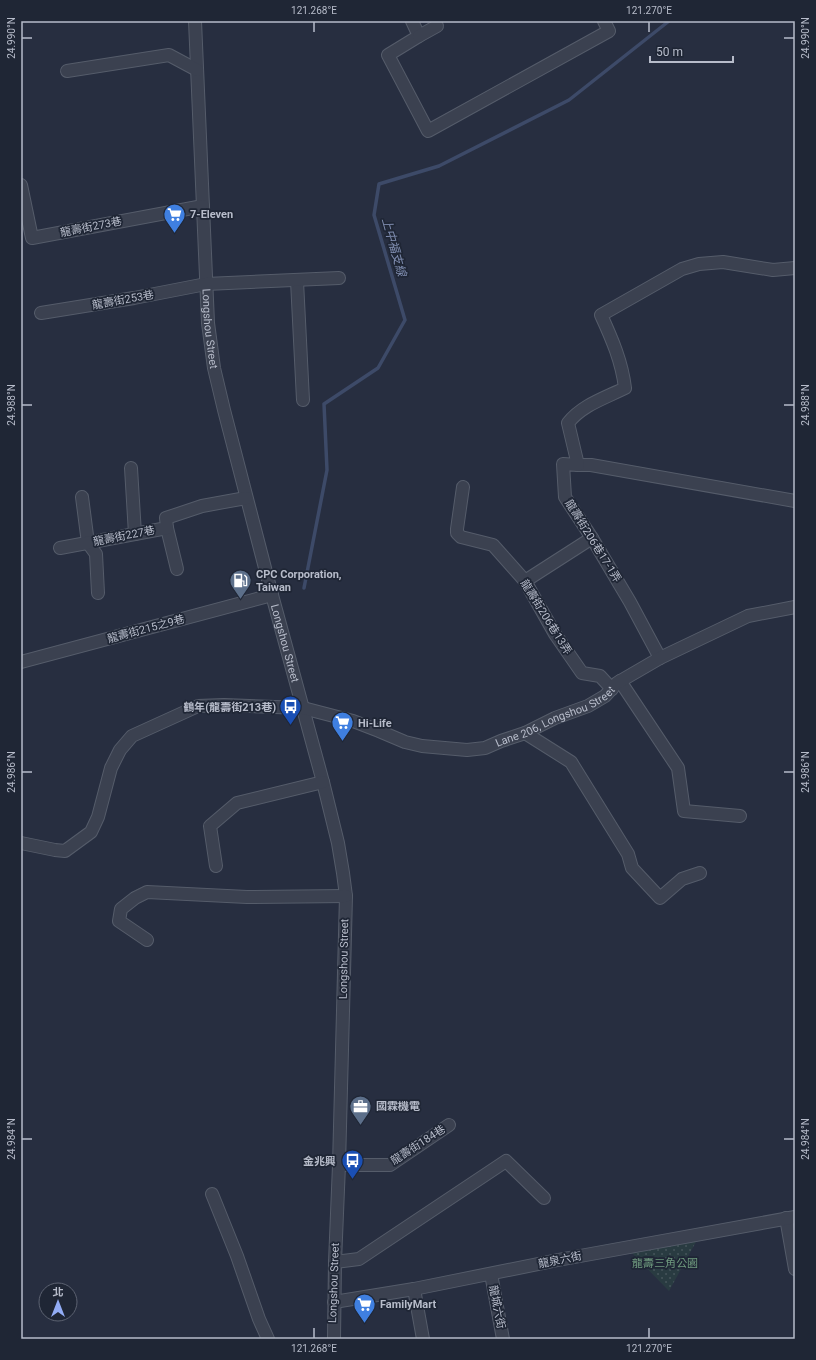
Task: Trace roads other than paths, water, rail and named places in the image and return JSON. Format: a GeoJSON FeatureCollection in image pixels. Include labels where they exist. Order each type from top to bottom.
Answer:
{"type":"FeatureCollection","features":[{"type":"Feature","properties":{"kind":"street","name":"Longshou Street"},"geometry":{"type":"LineString","coordinates":[[195,21],[208,323],[214,368],[246,498],[323,782],[338,844],[346,896],[334,1339]]}},
{"type":"Feature","properties":{"kind":"street"},"geometry":{"type":"LineString","coordinates":[[412,21],[419,36]]}},
{"type":"Feature","properties":{"kind":"street"},"geometry":{"type":"LineString","coordinates":[[440,23],[388,55],[428,130],[609,31],[604,21]]}},
{"type":"Feature","properties":{"kind":"street"},"geometry":{"type":"LineString","coordinates":[[66,72],[169,55],[197,70]]}},
{"type":"Feature","properties":{"kind":"street","name":"龍壽街273巷"},"geometry":{"type":"LineString","coordinates":[[21,185],[23,209],[32,238],[203,206]]}},
{"type":"Feature","properties":{"kind":"street"},"geometry":{"type":"LineString","coordinates":[[795,268],[773,270],[723,262],[699,264],[682,269],[601,315],[618,356],[623,373],[625,388],[588,405],[568,423],[578,465],[591,465],[795,501]]}},
{"type":"Feature","properties":{"kind":"street","name":"龍壽街253巷"},"geometry":{"type":"LineString","coordinates":[[41,313],[134,298],[206,284],[339,278]]}},
{"type":"Feature","properties":{"kind":"street"},"geometry":{"type":"LineString","coordinates":[[297,281],[303,400]]}},
{"type":"Feature","properties":{"kind":"street","name":"龍壽街206巷17-1弄"},"geometry":{"type":"LineString","coordinates":[[578,465],[563,464],[565,497],[592,538],[630,602],[660,658]]}},
{"type":"Feature","properties":{"kind":"street"},"geometry":{"type":"LineString","coordinates":[[130,468],[135,534]]}},
{"type":"Feature","properties":{"kind":"street","name":"龍壽街206巷13弄"},"geometry":{"type":"LineString","coordinates":[[463,487],[457,529],[458,533],[461,537],[493,545],[525,582],[555,634],[582,673],[600,676],[616,685],[678,768],[684,811],[740,816]]}},
{"type":"Feature","properties":{"kind":"street"},"geometry":{"type":"LineString","coordinates":[[82,498],[88,543],[96,554],[98,593]]}},
{"type":"Feature","properties":{"kind":"street","name":"龍壽街227巷"},"geometry":{"type":"LineString","coordinates":[[60,548],[167,528],[166,518],[202,506],[246,498]]}},
{"type":"Feature","properties":{"kind":"street"},"geometry":{"type":"LineString","coordinates":[[167,528],[177,569]]}},
{"type":"Feature","properties":{"kind":"street"},"geometry":{"type":"LineString","coordinates":[[525,582],[592,538]]}},
{"type":"Feature","properties":{"kind":"street","name":"龍壽街215之9巷"},"geometry":{"type":"LineString","coordinates":[[21,662],[272,595]]}},
{"type":"Feature","properties":{"kind":"street","name":"Lane 206, Longshou Street"},"geometry":{"type":"LineString","coordinates":[[21,844],[65,851],[91,832],[98,816],[111,768],[120,750],[132,736],[198,706],[224,705],[303,708],[353,721],[405,742],[422,746],[467,750],[485,748],[524,733],[555,718],[588,706],[605,696],[616,685],[660,658],[748,616],[795,607]]}},
{"type":"Feature","properties":{"kind":"street"},"geometry":{"type":"LineString","coordinates":[[524,733],[571,762],[628,854],[632,868],[660,898],[682,879],[700,873]]}},
{"type":"Feature","properties":{"kind":"street"},"geometry":{"type":"LineString","coordinates":[[216,866],[210,826],[237,803],[323,782]]}},
{"type":"Feature","properties":{"kind":"street"},"geometry":{"type":"LineString","coordinates":[[147,940],[119,921],[120,909],[135,898],[147,892],[247,897],[346,896]]}},
{"type":"Feature","properties":{"kind":"street","name":"龍壽街184巷"},"geometry":{"type":"LineString","coordinates":[[339,1165],[390,1165],[449,1125]]}},
{"type":"Feature","properties":{"kind":"street"},"geometry":{"type":"LineString","coordinates":[[335,1262],[359,1259],[506,1161],[544,1198]]}},
{"type":"Feature","properties":{"kind":"street"},"geometry":{"type":"LineString","coordinates":[[212,1194],[268,1339]]}},
{"type":"Feature","properties":{"kind":"street"},"geometry":{"type":"LineString","coordinates":[[791,1217],[795,1269]]}},
{"type":"Feature","properties":{"kind":"street","name":"龍泉六街"},"geometry":{"type":"LineString","coordinates":[[334,1302],[414,1289],[558,1260],[791,1217]]}},
{"type":"Feature","properties":{"kind":"street","name":"龍城六街"},"geometry":{"type":"LineString","coordinates":[[491,1274],[503,1339]]}},
{"type":"Feature","properties":{"kind":"street"},"geometry":{"type":"LineString","coordinates":[[414,1289],[423,1339]]}},
{"type":"Feature","properties":{"kind":"waterway","name":"上中福支線"},"geometry":{"type":"LineString","coordinates":[[304,588],[327,470],[324,404],[378,368],[405,320],[374,215],[379,184],[439,166],[569,100],[669,21]]}},
{"type":"Feature","properties":{"kind":"place","name":"7-Eleven"},"geometry":{"type":"Point","coordinates":[175,234]}},
{"type":"Feature","properties":{"kind":"place","name":"CPC Corporation, Taiwan"},"geometry":{"type":"Point","coordinates":[241,600]}},
{"type":"Feature","properties":{"kind":"place","name":"鶴年(龍壽街213巷)"},"geometry":{"type":"Point","coordinates":[291,726]}},
{"type":"Feature","properties":{"kind":"place","name":"Hi-Life"},"geometry":{"type":"Point","coordinates":[342,742]}},
{"type":"Feature","properties":{"kind":"place","name":"國霖機電"},"geometry":{"type":"Point","coordinates":[361,1126]}},
{"type":"Feature","properties":{"kind":"place","name":"金兆興"},"geometry":{"type":"Point","coordinates":[352,1180]}},
{"type":"Feature","properties":{"kind":"place","name":"FamilyMart"},"geometry":{"type":"Point","coordinates":[364,1324]}},
{"type":"Feature","properties":{"kind":"park label","name":"龍壽三角公園"},"geometry":{"type":"Point","coordinates":[665,1263]}}]}
